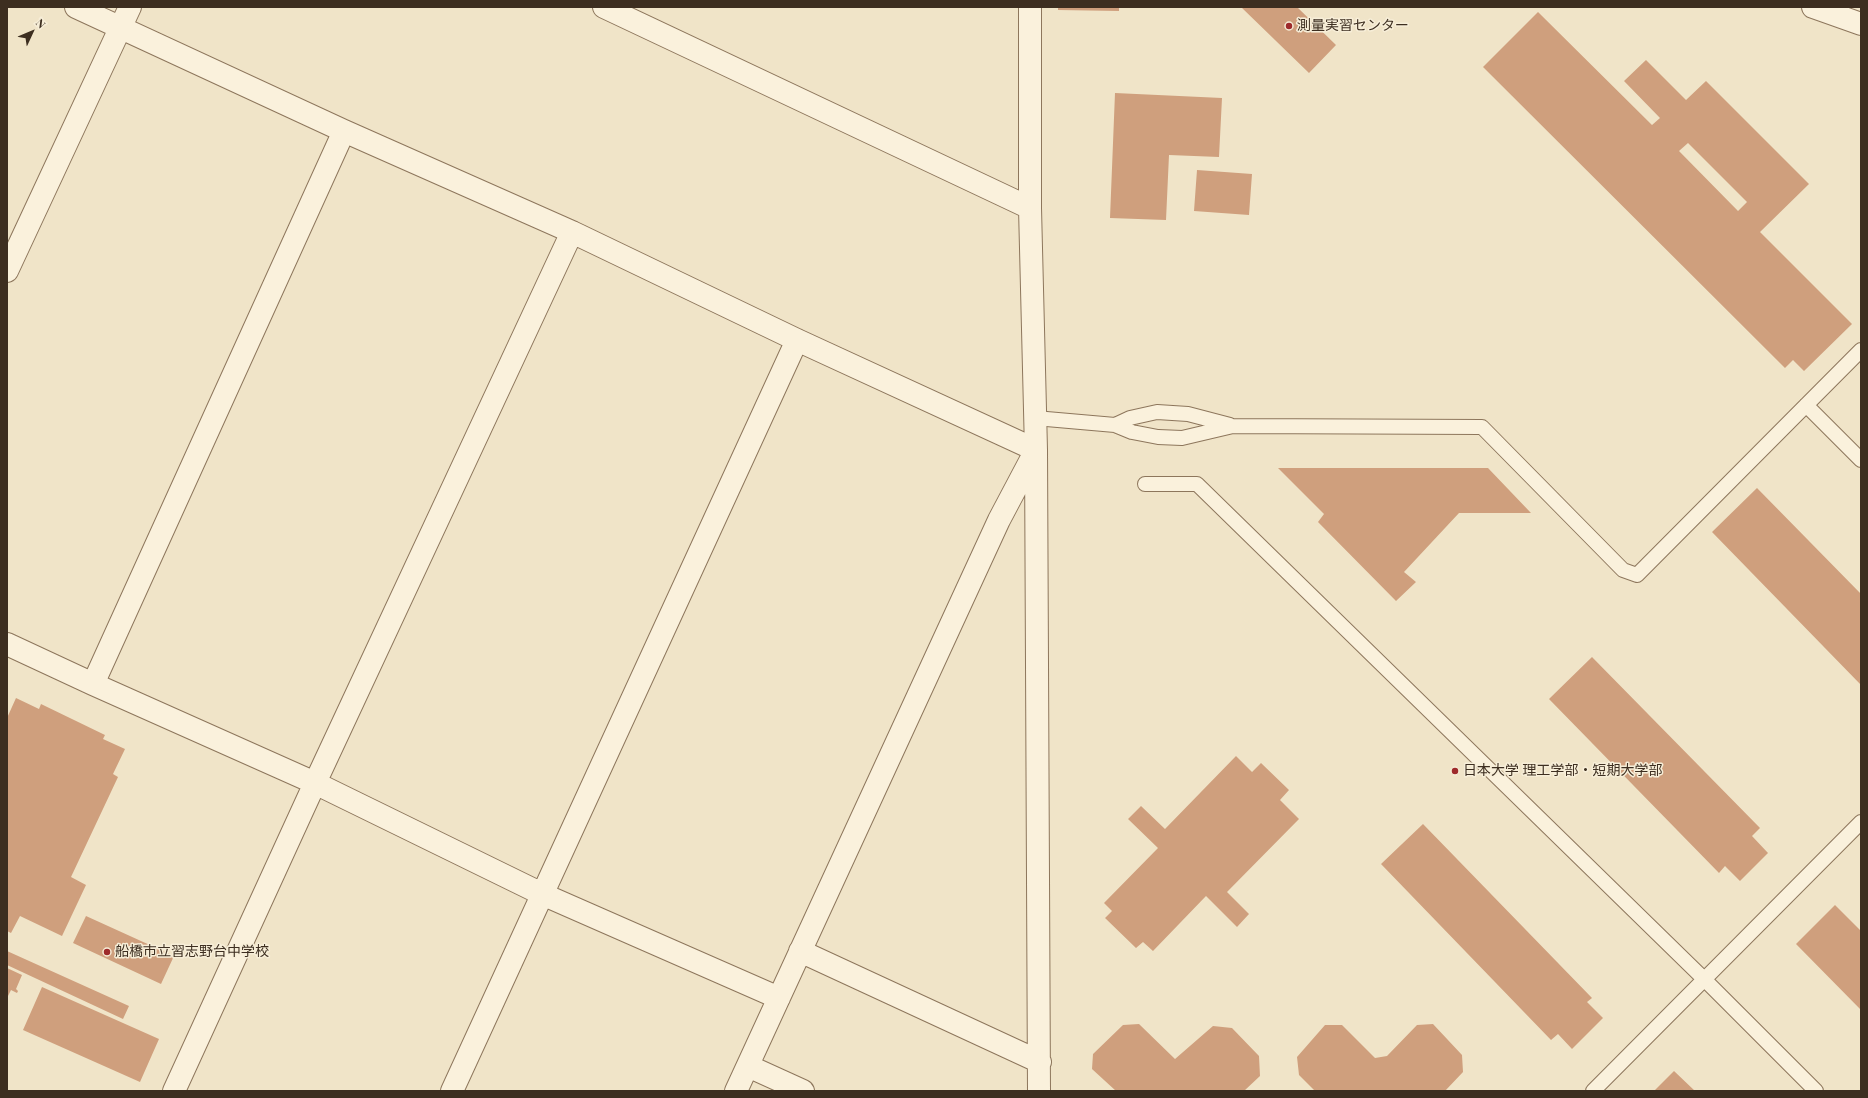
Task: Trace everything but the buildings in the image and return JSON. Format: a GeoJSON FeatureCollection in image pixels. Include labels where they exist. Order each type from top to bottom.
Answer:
{"type":"FeatureCollection","features":[{"type":"Feature","properties":{"kind":"street"},"geometry":{"type":"LineString","coordinates":[[76,7],[344,131],[572,232],[797,340],[1036,450]]}},
{"type":"Feature","properties":{"kind":"street"},"geometry":{"type":"LineString","coordinates":[[7,272],[130,7]]}},
{"type":"Feature","properties":{"kind":"street"},"geometry":{"type":"LineString","coordinates":[[604,7],[1030,208]]}},
{"type":"Feature","properties":{"kind":"street"},"geometry":{"type":"LineString","coordinates":[[1030,7],[1030,208],[1036,450],[1039,1091]]}},
{"type":"Feature","properties":{"kind":"street"},"geometry":{"type":"LineString","coordinates":[[1813,7],[1861,24]]}},
{"type":"Feature","properties":{"kind":"street"},"geometry":{"type":"LineString","coordinates":[[93,684],[344,131]]}},
{"type":"Feature","properties":{"kind":"street"},"geometry":{"type":"LineString","coordinates":[[174,1091],[572,232]]}},
{"type":"Feature","properties":{"kind":"street"},"geometry":{"type":"LineString","coordinates":[[452,1091],[797,340]]}},
{"type":"Feature","properties":{"kind":"street"},"geometry":{"type":"LineString","coordinates":[[736,1091],[999,520],[1036,450]]}},
{"type":"Feature","properties":{"kind":"street"},"geometry":{"type":"LineString","coordinates":[[7,644],[316,783],[542,894],[779,998]]}},
{"type":"Feature","properties":{"kind":"street"},"geometry":{"type":"LineString","coordinates":[[800,952],[1040,1062]]}},
{"type":"Feature","properties":{"kind":"street"},"geometry":{"type":"LineString","coordinates":[[748,1066],[803,1091]]}},
{"type":"Feature","properties":{"kind":"lane"},"geometry":{"type":"LineString","coordinates":[[1035,418],[1115,425],[1132,432],[1158,437],[1182,438],[1233,426],[1482,427],[1623,570],[1637,575],[1861,350]]}},
{"type":"Feature","properties":{"kind":"lane"},"geometry":{"type":"LineString","coordinates":[[1806,406],[1861,460]]}},
{"type":"Feature","properties":{"kind":"lane"},"geometry":{"type":"LineString","coordinates":[[1115,425],[1130,418],[1157,412],[1188,414],[1233,426]]}},
{"type":"Feature","properties":{"kind":"lane"},"geometry":{"type":"LineString","coordinates":[[1145,484],[1197,484],[1704,979],[1816,1091]]}},
{"type":"Feature","properties":{"kind":"lane"},"geometry":{"type":"LineString","coordinates":[[1592,1091],[1861,822]]}},
{"type":"Feature","properties":{"kind":"place","name":"測量実習センター"},"geometry":{"type":"Point","coordinates":[1289,26]}},
{"type":"Feature","properties":{"kind":"place","name":"日本大学 理工学部・短期大学部"},"geometry":{"type":"Point","coordinates":[1455,771]}},
{"type":"Feature","properties":{"kind":"place","name":"船橋市立習志野台中学校"},"geometry":{"type":"Point","coordinates":[107,952]}}]}
